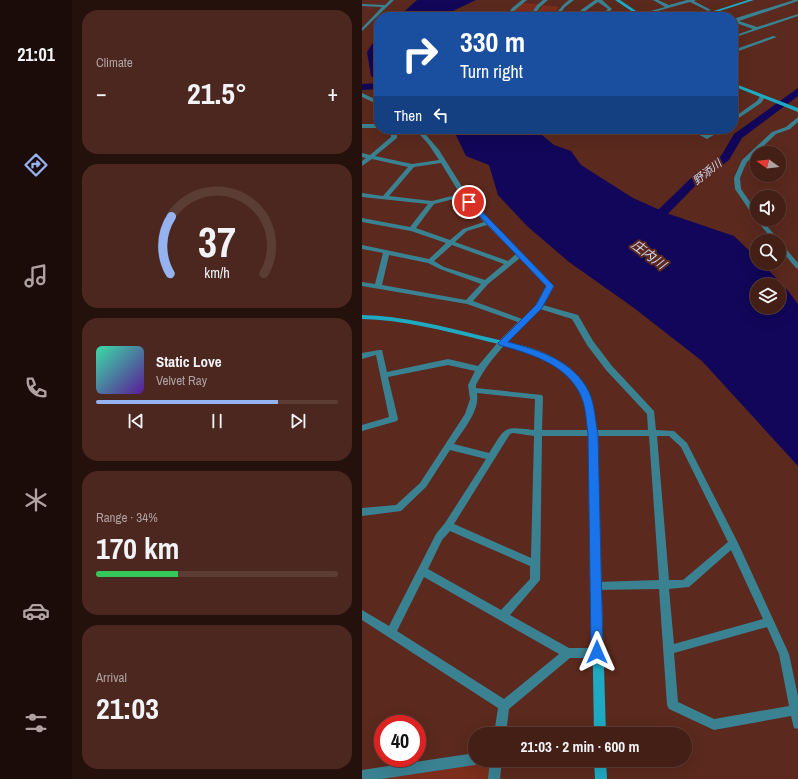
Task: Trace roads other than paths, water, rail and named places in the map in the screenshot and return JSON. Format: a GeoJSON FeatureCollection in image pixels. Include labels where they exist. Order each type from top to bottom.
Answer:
{"type":"FeatureCollection","features":[{"type":"Feature","properties":{"kind":"street"},"geometry":{"type":"LineString","coordinates":[[362,5],[366,0]]}},
{"type":"Feature","properties":{"kind":"street"},"geometry":{"type":"LineString","coordinates":[[378,12],[392,0]]}},
{"type":"Feature","properties":{"kind":"street"},"geometry":{"type":"LineString","coordinates":[[511,12],[525,0]]}},
{"type":"Feature","properties":{"kind":"street"},"geometry":{"type":"LineString","coordinates":[[534,12],[538,6],[546,0]]}},
{"type":"Feature","properties":{"kind":"street"},"geometry":{"type":"LineString","coordinates":[[559,12],[572,0]]}},
{"type":"Feature","properties":{"kind":"street"},"geometry":{"type":"LineString","coordinates":[[581,12],[598,0],[610,9],[607,12]]}},
{"type":"Feature","properties":{"kind":"street"},"geometry":{"type":"LineString","coordinates":[[617,0],[636,12]]}},
{"type":"Feature","properties":{"kind":"street"},"geometry":{"type":"LineString","coordinates":[[655,0],[669,7]]}},
{"type":"Feature","properties":{"kind":"street"},"geometry":{"type":"LineString","coordinates":[[654,12],[691,0],[712,11],[742,0]]}},
{"type":"Feature","properties":{"kind":"street"},"geometry":{"type":"LineString","coordinates":[[708,12],[752,0]]}},
{"type":"Feature","properties":{"kind":"street"},"geometry":{"type":"LineString","coordinates":[[738,19],[795,1]]}},
{"type":"Feature","properties":{"kind":"street"},"geometry":{"type":"LineString","coordinates":[[362,5],[384,6]]}},
{"type":"Feature","properties":{"kind":"street"},"geometry":{"type":"LineString","coordinates":[[738,35],[798,15]]}},
{"type":"Feature","properties":{"kind":"street"},"geometry":{"type":"LineString","coordinates":[[362,30],[374,17]]}},
{"type":"Feature","properties":{"kind":"street"},"geometry":{"type":"LineString","coordinates":[[738,23],[757,29]]}},
{"type":"Feature","properties":{"kind":"street"},"geometry":{"type":"LineString","coordinates":[[738,50],[775,37]]}},
{"type":"Feature","properties":{"kind":"street"},"geometry":{"type":"LineString","coordinates":[[738,86],[798,110]]}},
{"type":"Feature","properties":{"kind":"street"},"geometry":{"type":"LineString","coordinates":[[362,96],[374,101]]}},
{"type":"Feature","properties":{"kind":"street"},"geometry":{"type":"LineString","coordinates":[[738,115],[758,102],[763,96]]}},
{"type":"Feature","properties":{"kind":"street"},"geometry":{"type":"LineString","coordinates":[[750,207],[738,190],[737,178],[744,161],[774,133],[788,128],[798,119]]}},
{"type":"Feature","properties":{"kind":"street"},"geometry":{"type":"LineString","coordinates":[[362,126],[374,126]]}},
{"type":"Feature","properties":{"kind":"street"},"geometry":{"type":"LineString","coordinates":[[362,164],[394,138],[394,134]]}},
{"type":"Feature","properties":{"kind":"street"},"geometry":{"type":"LineString","coordinates":[[362,512],[398,508],[423,485],[469,414],[474,399],[474,390],[472,386],[480,370],[502,343],[539,306],[550,286],[488,223],[464,195],[430,139],[424,134]]}},
{"type":"Feature","properties":{"kind":"street"},"geometry":{"type":"LineString","coordinates":[[701,134],[707,137],[712,134]]}},
{"type":"Feature","properties":{"kind":"street"},"geometry":{"type":"LineString","coordinates":[[362,155],[412,166],[443,162]]}},
{"type":"Feature","properties":{"kind":"street"},"geometry":{"type":"LineString","coordinates":[[385,197],[412,166]]}},
{"type":"Feature","properties":{"kind":"street"},"geometry":{"type":"LineString","coordinates":[[362,195],[432,203],[464,195]]}},
{"type":"Feature","properties":{"kind":"street"},"geometry":{"type":"LineString","coordinates":[[412,229],[432,203]]}},
{"type":"Feature","properties":{"kind":"street"},"geometry":{"type":"LineString","coordinates":[[362,220],[412,229],[508,263]]}},
{"type":"Feature","properties":{"kind":"street"},"geometry":{"type":"LineString","coordinates":[[430,260],[465,230],[488,223]]}},
{"type":"Feature","properties":{"kind":"street"},"geometry":{"type":"LineString","coordinates":[[765,226],[771,234]]}},
{"type":"Feature","properties":{"kind":"street"},"geometry":{"type":"LineString","coordinates":[[362,247],[386,253],[430,260],[442,268],[486,283]]}},
{"type":"Feature","properties":{"kind":"street"},"geometry":{"type":"LineString","coordinates":[[786,252],[798,267]]}},
{"type":"Feature","properties":{"kind":"street"},"geometry":{"type":"LineString","coordinates":[[378,286],[386,253]]}},
{"type":"Feature","properties":{"kind":"street"},"geometry":{"type":"LineString","coordinates":[[468,302],[486,283],[520,254]]}},
{"type":"Feature","properties":{"kind":"street"},"geometry":{"type":"LineString","coordinates":[[362,284],[468,302],[524,322]]}},
{"type":"Feature","properties":{"kind":"street"},"geometry":{"type":"LineString","coordinates":[[539,306],[575,317],[585,337],[636,398],[651,413],[673,705],[714,725],[794,710]]}},
{"type":"Feature","properties":{"kind":"street"},"geometry":{"type":"LineString","coordinates":[[362,317],[397,319],[428,324],[502,343],[541,355],[563,368],[576,379],[584,392],[589,406],[593,434],[600,727]]}},
{"type":"Feature","properties":{"kind":"street"},"geometry":{"type":"LineString","coordinates":[[362,356],[378,352],[394,419],[362,428]]}},
{"type":"Feature","properties":{"kind":"street"},"geometry":{"type":"LineString","coordinates":[[384,375],[448,362],[480,370]]}},
{"type":"Feature","properties":{"kind":"street"},"geometry":{"type":"LineString","coordinates":[[474,390],[539,398],[534,564],[535,580],[503,615]]}},
{"type":"Feature","properties":{"kind":"street"},"geometry":{"type":"LineString","coordinates":[[391,632],[439,537],[448,526],[507,432],[513,430],[537,433],[671,433],[684,445],[733,543],[784,654],[798,724]]}},
{"type":"Feature","properties":{"kind":"street"},"geometry":{"type":"LineString","coordinates":[[449,446],[491,457]]}},
{"type":"Feature","properties":{"kind":"street"},"geometry":{"type":"LineString","coordinates":[[448,526],[534,564]]}},
{"type":"Feature","properties":{"kind":"street"},"geometry":{"type":"LineString","coordinates":[[596,586],[685,584],[733,543]]}},
{"type":"Feature","properties":{"kind":"street"},"geometry":{"type":"LineString","coordinates":[[422,571],[503,615],[568,653],[597,652]]}},
{"type":"Feature","properties":{"kind":"street"},"geometry":{"type":"LineString","coordinates":[[362,614],[504,706]]}},
{"type":"Feature","properties":{"kind":"street"},"geometry":{"type":"LineString","coordinates":[[669,650],[770,622]]}},
{"type":"Feature","properties":{"kind":"street"},"geometry":{"type":"LineString","coordinates":[[501,727],[504,706],[568,653]]}},
{"type":"Feature","properties":{"kind":"street"},"geometry":{"type":"LineString","coordinates":[[362,776],[468,760]]}},
{"type":"Feature","properties":{"kind":"street"},"geometry":{"type":"LineString","coordinates":[[494,779],[495,767]]}},
{"type":"Feature","properties":{"kind":"street"},"geometry":{"type":"LineString","coordinates":[[600,767],[601,779]]}},
{"type":"Feature","properties":{"kind":"water"},"geometry":{"type":"Polygon","coordinates":[[[417,0],[476,0],[451,12],[404,12],[417,0]]]}},
{"type":"Feature","properties":{"kind":"water"},"geometry":{"type":"Polygon","coordinates":[[[374,41],[374,79],[371,76],[367,52],[374,41]]]}},
{"type":"Feature","properties":{"kind":"water","name":"庄内川"},"geometry":{"type":"Polygon","coordinates":[[[455,134],[540,134],[554,145],[571,151],[581,165],[633,198],[669,214],[734,236],[750,251],[750,270],[769,270],[776,278],[750,278],[750,314],[786,314],[786,289],[798,304],[798,466],[702,361],[634,308],[569,262],[527,226],[498,195],[489,165],[466,156],[455,134]]]}},
{"type":"Feature","properties":{"kind":"waterway"},"geometry":{"type":"LineString","coordinates":[[362,87],[374,86]]}},
{"type":"Feature","properties":{"kind":"waterway","name":"野添川"},"geometry":{"type":"LineString","coordinates":[[651,227],[656,219],[694,181],[725,158],[738,136],[798,91]]}}]}
